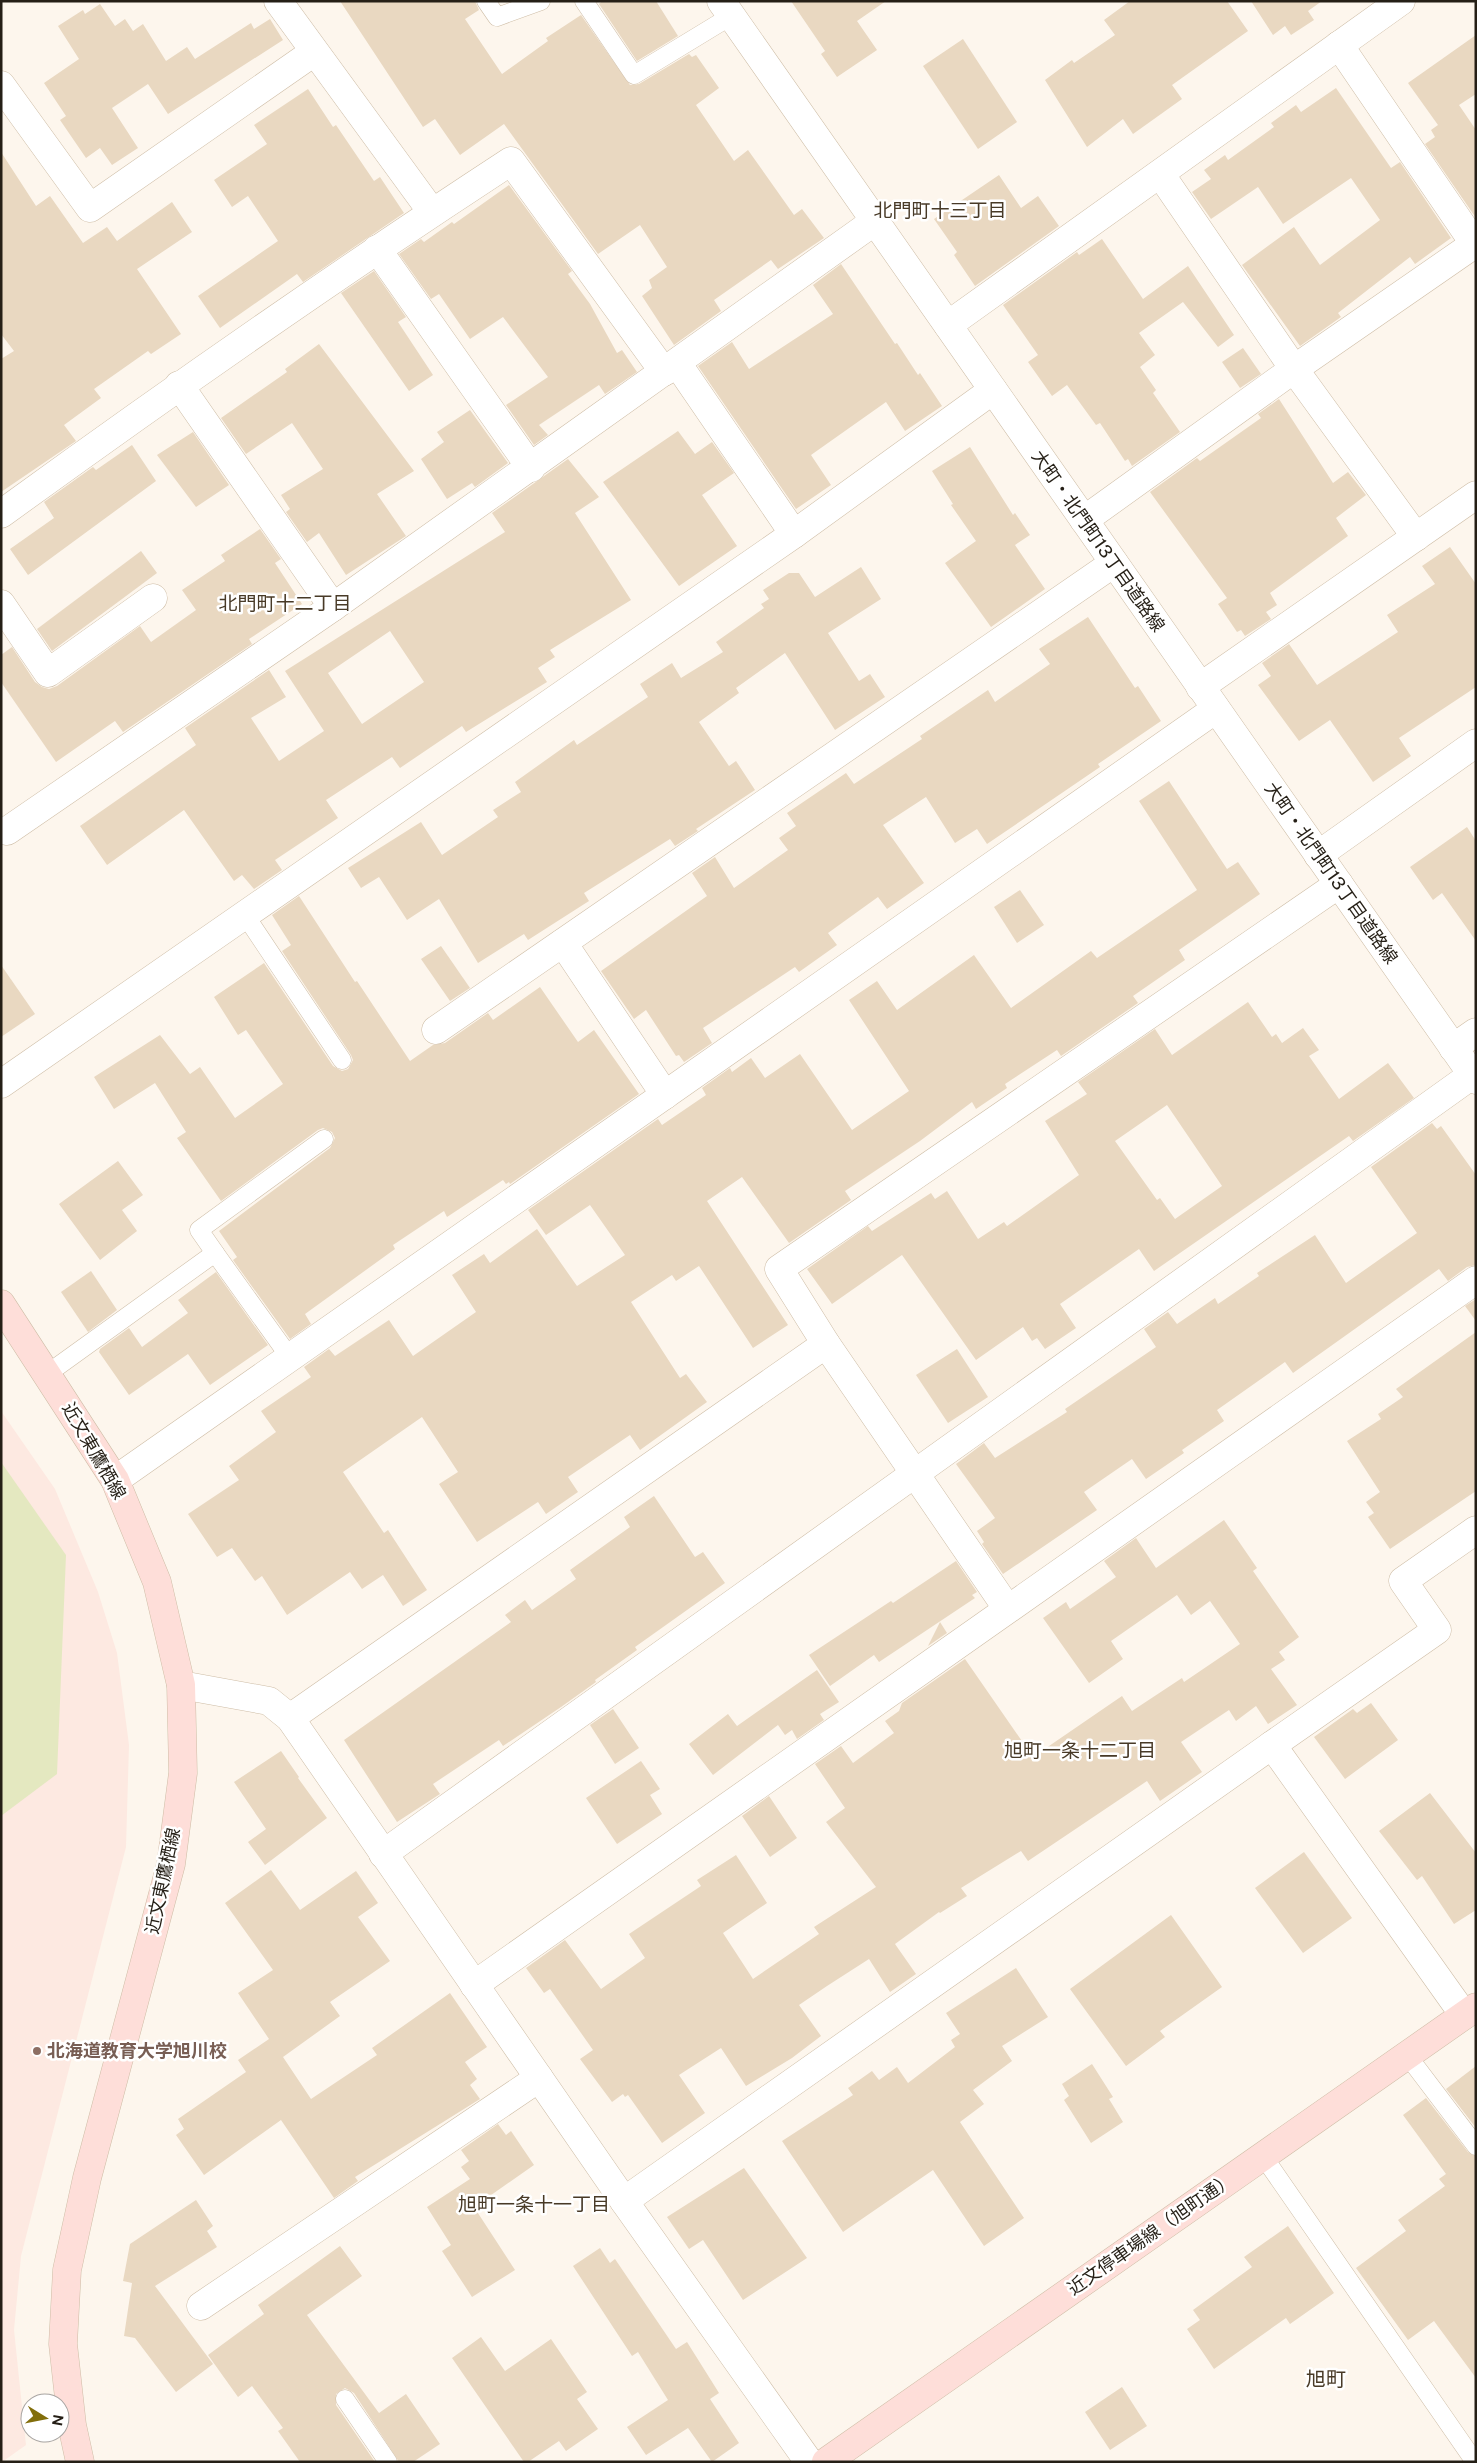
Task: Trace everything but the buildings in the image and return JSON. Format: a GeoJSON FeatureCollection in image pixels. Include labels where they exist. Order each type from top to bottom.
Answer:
{"type":"FeatureCollection","features":[{"type":"Feature","properties":{"kind":"street"},"geometry":{"type":"LineString","coordinates":[[278,1],[432,212]]}},
{"type":"Feature","properties":{"kind":"street"},"geometry":{"type":"LineString","coordinates":[[948,325],[1161,175],[1401,1]]}},
{"type":"Feature","properties":{"kind":"street","name":"大町・北門町13丁目道路線"},"geometry":{"type":"LineString","coordinates":[[726,8],[1474,1078]]}},
{"type":"Feature","properties":{"kind":"street"},"geometry":{"type":"LineString","coordinates":[[1084,520],[1294,369],[1475,244],[1339,45]]}},
{"type":"Feature","properties":{"kind":"street"},"geometry":{"type":"LineString","coordinates":[[1,86],[90,208],[314,52]]}},
{"type":"Feature","properties":{"kind":"street"},"geometry":{"type":"LineString","coordinates":[[1,514],[179,385],[377,249],[511,161],[670,367],[794,534]]}},
{"type":"Feature","properties":{"kind":"street"},"geometry":{"type":"LineString","coordinates":[[1161,175],[1294,369],[1416,536]]}},
{"type":"Feature","properties":{"kind":"street"},"geometry":{"type":"LineString","coordinates":[[4,827],[333,607],[531,468],[875,221]]}},
{"type":"Feature","properties":{"kind":"street"},"geometry":{"type":"LineString","coordinates":[[377,249],[531,468]]}},
{"type":"Feature","properties":{"kind":"street"},"geometry":{"type":"LineString","coordinates":[[179,385],[333,607]]}},
{"type":"Feature","properties":{"kind":"street"},"geometry":{"type":"LineString","coordinates":[[1,1084],[794,534],[993,390]]}},
{"type":"Feature","properties":{"kind":"street"},"geometry":{"type":"LineString","coordinates":[[1200,687],[1476,495]]}},
{"type":"Feature","properties":{"kind":"street"},"geometry":{"type":"LineString","coordinates":[[436,1030],[1114,563]]}},
{"type":"Feature","properties":{"kind":"street"},"geometry":{"type":"LineString","coordinates":[[1,604],[48,673],[153,598]]}},
{"type":"Feature","properties":{"kind":"street"},"geometry":{"type":"LineString","coordinates":[[115,1480],[291,1359],[664,1095],[1216,709]]}},
{"type":"Feature","properties":{"kind":"street"},"geometry":{"type":"LineString","coordinates":[[1318,855],[1476,743]]}},
{"type":"Feature","properties":{"kind":"street"},"geometry":{"type":"LineString","coordinates":[[1008,1608],[826,1344],[779,1269],[1339,884]]}},
{"type":"Feature","properties":{"kind":"street"},"geometry":{"type":"LineString","coordinates":[[563,943],[664,1095]]}},
{"type":"Feature","properties":{"kind":"street"},"geometry":{"type":"LineString","coordinates":[[1453,1048],[1476,1032]]}},
{"type":"Feature","properties":{"kind":"street"},"geometry":{"type":"LineString","coordinates":[[383,1854],[1474,1078]]}},
{"type":"Feature","properties":{"kind":"street"},"geometry":{"type":"LineString","coordinates":[[474,1985],[1476,1280]]}},
{"type":"Feature","properties":{"kind":"street","name":"近文東鷹栖線"},"geometry":{"type":"LineString","coordinates":[[1,1304],[115,1480],[157,1582],[181,1685],[183,1773],[171,1864],[87,2178],[67,2270],[63,2344],[72,2425],[80,2462]]}},
{"type":"Feature","properties":{"kind":"street"},"geometry":{"type":"LineString","coordinates":[[290,1718],[826,1344]]}},
{"type":"Feature","properties":{"kind":"street"},"geometry":{"type":"LineString","coordinates":[[624,2200],[1437,1630],[1403,1581],[1476,1530]]}},
{"type":"Feature","properties":{"kind":"street"},"geometry":{"type":"LineString","coordinates":[[181,1685],[269,1701],[290,1718],[474,1985],[809,2462]]}},
{"type":"Feature","properties":{"kind":"street"},"geometry":{"type":"LineString","coordinates":[[1272,1745],[1470,2011]]}},
{"type":"Feature","properties":{"kind":"street","name":"近文停車場線（旭町通）"},"geometry":{"type":"LineString","coordinates":[[826,2462],[1470,2011]]}},
{"type":"Feature","properties":{"kind":"street"},"geometry":{"type":"LineString","coordinates":[[201,2306],[539,2078]]}},
{"type":"Feature","properties":{"kind":"lane"},"geometry":{"type":"LineString","coordinates":[[486,1],[497,16],[541,1]]}},
{"type":"Feature","properties":{"kind":"lane"},"geometry":{"type":"LineString","coordinates":[[584,1],[634,75],[726,8]]}},
{"type":"Feature","properties":{"kind":"lane"},"geometry":{"type":"LineString","coordinates":[[245,915],[342,1060]]}},
{"type":"Feature","properties":{"kind":"lane"},"geometry":{"type":"LineString","coordinates":[[291,1359],[199,1230],[324,1139]]}},
{"type":"Feature","properties":{"kind":"lane"},"geometry":{"type":"LineString","coordinates":[[47,1374],[215,1253]]}},
{"type":"Feature","properties":{"kind":"lane"},"geometry":{"type":"LineString","coordinates":[[1407,2055],[1476,2146]]}},
{"type":"Feature","properties":{"kind":"lane"},"geometry":{"type":"LineString","coordinates":[[1263,2156],[1474,2462]]}},
{"type":"Feature","properties":{"kind":"lane"},"geometry":{"type":"LineString","coordinates":[[345,2399],[388,2462]]}},
{"type":"Feature","properties":{"kind":"shaded area","name":"北海道教育大学旭川校"},"geometry":{"type":"Polygon","coordinates":[[[1,1411],[55,1489],[98,1592],[117,1653],[129,1745],[126,1847],[21,2256],[14,2330],[21,2393],[20,2443],[26,2443],[26,2445],[2,2462],[1,1411]]]}},
{"type":"Feature","properties":{"kind":"green space"},"geometry":{"type":"Polygon","coordinates":[[[1,1462],[66,1555],[57,1774],[1,1816],[1,1462]]]}},
{"type":"Feature","properties":{"kind":"place","name":"北海道教育大学旭川校"},"geometry":{"type":"Point","coordinates":[37,2051]}},
{"type":"Feature","properties":{"kind":"district","name":"北門町十三丁目"},"geometry":{"type":"Point","coordinates":[940,210]}},
{"type":"Feature","properties":{"kind":"district","name":"北門町十二丁目"},"geometry":{"type":"Point","coordinates":[285,603]}},
{"type":"Feature","properties":{"kind":"district","name":"旭町一条十二丁目"},"geometry":{"type":"Point","coordinates":[1080,1750]}},
{"type":"Feature","properties":{"kind":"district","name":"旭町一条十一丁目"},"geometry":{"type":"Point","coordinates":[534,2204]}},
{"type":"Feature","properties":{"kind":"district","name":"旭町"},"geometry":{"type":"Point","coordinates":[1326,2379]}}]}
